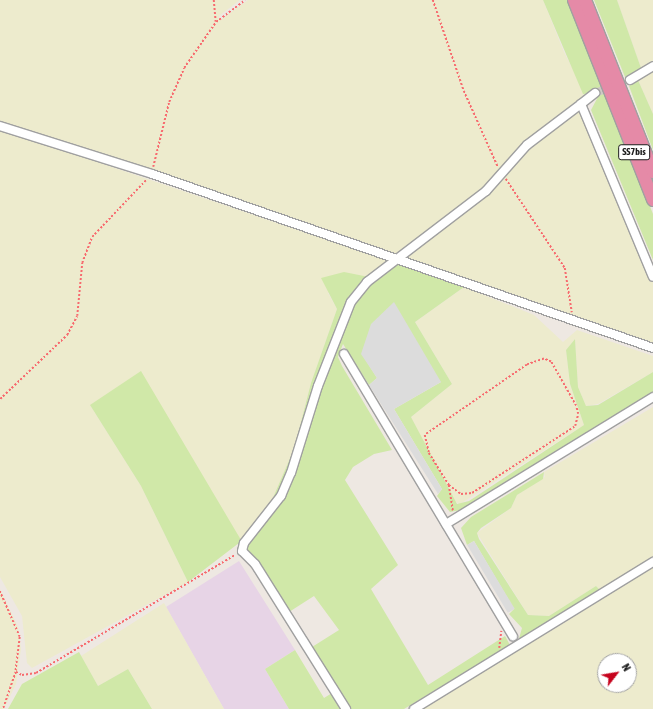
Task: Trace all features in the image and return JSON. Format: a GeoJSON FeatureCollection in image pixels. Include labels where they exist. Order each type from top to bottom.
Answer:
{"type":"FeatureCollection","features":[{"type":"Feature","properties":{"kind":"highway","name":"SS7bis"},"geometry":{"type":"LineString","coordinates":[[574,0],[653,200]]}},
{"type":"Feature","properties":{"kind":"highway","name":"SS7bis"},"geometry":{"type":"LineString","coordinates":[[585,0],[653,172]]}},
{"type":"Feature","properties":{"kind":"street"},"geometry":{"type":"LineString","coordinates":[[630,80],[653,66]]}},
{"type":"Feature","properties":{"kind":"street"},"geometry":{"type":"LineString","coordinates":[[346,709],[255,564],[242,551],[244,543],[280,496],[291,473],[318,386],[351,302],[395,260],[464,211],[526,145],[594,93]]}},
{"type":"Feature","properties":{"kind":"street"},"geometry":{"type":"LineString","coordinates":[[581,104],[653,277]]}},
{"type":"Feature","properties":{"kind":"street"},"geometry":{"type":"LineString","coordinates":[[0,126],[152,174],[395,260],[653,348]]}},
{"type":"Feature","properties":{"kind":"street"},"geometry":{"type":"LineString","coordinates":[[344,354],[449,522],[513,636]]}},
{"type":"Feature","properties":{"kind":"street"},"geometry":{"type":"LineString","coordinates":[[449,522],[653,397]]}},
{"type":"Feature","properties":{"kind":"street"},"geometry":{"type":"LineString","coordinates":[[414,709],[653,562]]}},
{"type":"Feature","properties":{"kind":"path"},"geometry":{"type":"LineString","coordinates":[[214,0],[216,22]]}},
{"type":"Feature","properties":{"kind":"path"},"geometry":{"type":"LineString","coordinates":[[0,399],[67,335],[77,316],[82,262],[92,237],[152,174],[169,102],[184,68],[216,22],[244,0]]}},
{"type":"Feature","properties":{"kind":"path"},"geometry":{"type":"LineString","coordinates":[[448,485],[460,494],[472,492],[575,426],[578,414],[576,406],[551,362],[544,359],[532,363],[429,430],[424,442],[448,485],[454,500],[449,522]]}},
{"type":"Feature","properties":{"kind":"path"},"geometry":{"type":"LineString","coordinates":[[16,672],[22,675],[36,673],[242,551]]}},
{"type":"Feature","properties":{"kind":"path"},"geometry":{"type":"LineString","coordinates":[[0,590],[20,637],[16,672],[3,709]]}},
{"type":"Feature","properties":{"kind":"path"},"geometry":{"type":"LineString","coordinates":[[502,656],[498,638],[505,622]]}},
{"type":"Feature","properties":{"kind":"shaded area"},"geometry":{"type":"Polygon","coordinates":[[[0,0],[240,0],[219,16],[220,20],[248,0],[543,0],[564,52],[586,95],[582,103],[653,277],[653,345],[0,121],[0,0]]]}},
{"type":"Feature","properties":{"kind":"shaded area"},"geometry":{"type":"Polygon","coordinates":[[[617,0],[653,0],[653,61],[641,68],[617,0]]]}},
{"type":"Feature","properties":{"kind":"shaded area"},"geometry":{"type":"Polygon","coordinates":[[[653,70],[653,114],[638,80],[653,70]]]}},
{"type":"Feature","properties":{"kind":"shaded area"},"geometry":{"type":"Polygon","coordinates":[[[0,129],[389,261],[369,277],[328,293],[337,309],[311,383],[294,449],[272,500],[241,540],[90,405],[141,486],[188,582],[32,668],[27,663],[22,616],[0,577],[0,129]]]}},
{"type":"Feature","properties":{"kind":"shaded area"},"geometry":{"type":"Polygon","coordinates":[[[464,287],[534,315],[563,342],[577,330],[653,356],[653,372],[598,404],[586,406],[578,387],[575,339],[566,350],[570,384],[584,425],[460,504],[453,501],[411,417],[452,384],[415,322],[464,287]]]}},
{"type":"Feature","properties":{"kind":"shaded area"},"geometry":{"type":"Polygon","coordinates":[[[394,302],[441,382],[394,409],[442,489],[438,494],[369,385],[377,378],[361,354],[371,324],[394,302]]]}},
{"type":"Feature","properties":{"kind":"shaded area"},"geometry":{"type":"Polygon","coordinates":[[[653,407],[653,559],[601,591],[596,586],[549,616],[528,615],[477,533],[511,508],[517,495],[545,477],[544,472],[653,407]]]}},
{"type":"Feature","properties":{"kind":"shaded area"},"geometry":{"type":"Polygon","coordinates":[[[474,541],[515,609],[508,613],[467,545],[474,541]]]}},
{"type":"Feature","properties":{"kind":"shaded area"},"geometry":{"type":"Polygon","coordinates":[[[239,561],[295,650],[265,669],[289,709],[224,709],[166,607],[239,561]]]}},
{"type":"Feature","properties":{"kind":"shaded area"},"geometry":{"type":"Polygon","coordinates":[[[653,567],[653,709],[416,709],[556,628],[653,567]]]}},
{"type":"Feature","properties":{"kind":"shaded area"},"geometry":{"type":"Polygon","coordinates":[[[0,589],[18,627],[21,649],[16,684],[4,709],[0,709],[0,589]]]}},
{"type":"Feature","properties":{"kind":"shaded area"},"geometry":{"type":"Polygon","coordinates":[[[164,603],[224,709],[152,709],[128,669],[98,686],[81,656],[164,603]]]}},
{"type":"Feature","properties":{"kind":"green space"},"geometry":{"type":"Polygon","coordinates":[[[543,0],[568,0],[653,214],[653,260],[591,110],[600,93],[583,94],[543,0]]]}},
{"type":"Feature","properties":{"kind":"green space"},"geometry":{"type":"Polygon","coordinates":[[[594,0],[617,0],[641,68],[625,77],[594,0]]]}},
{"type":"Feature","properties":{"kind":"green space"},"geometry":{"type":"Polygon","coordinates":[[[638,80],[653,114],[653,150],[629,86],[638,80]]]}},
{"type":"Feature","properties":{"kind":"green space"},"geometry":{"type":"Polygon","coordinates":[[[389,261],[464,287],[415,322],[452,384],[411,417],[457,504],[469,501],[584,425],[570,384],[566,350],[575,339],[578,387],[586,406],[598,405],[653,372],[653,392],[466,509],[450,512],[437,496],[442,489],[394,409],[441,382],[362,354],[377,378],[369,385],[343,344],[338,357],[342,366],[392,450],[374,454],[353,467],[345,480],[398,565],[371,589],[428,685],[505,636],[510,645],[404,709],[349,709],[312,647],[339,630],[314,596],[289,612],[239,543],[188,582],[141,486],[90,405],[141,371],[241,540],[272,500],[294,449],[311,383],[337,309],[321,278],[344,272],[369,277],[389,261]]]}},
{"type":"Feature","properties":{"kind":"green space"},"geometry":{"type":"Polygon","coordinates":[[[544,472],[543,479],[517,495],[511,508],[481,528],[477,533],[479,539],[528,615],[549,616],[596,586],[601,591],[518,642],[522,628],[509,614],[514,609],[474,541],[467,545],[461,528],[471,517],[544,472]]]}},
{"type":"Feature","properties":{"kind":"green space"},"geometry":{"type":"Polygon","coordinates":[[[295,650],[324,698],[332,693],[342,709],[289,709],[265,669],[295,650]]]}},
{"type":"Feature","properties":{"kind":"green space"},"geometry":{"type":"Polygon","coordinates":[[[79,652],[98,686],[128,669],[152,709],[8,709],[22,684],[79,652]]]}},
{"type":"Feature","properties":{"kind":"tunnel"},"geometry":{"type":"LineString","coordinates":[[595,93],[630,80]]}}]}
